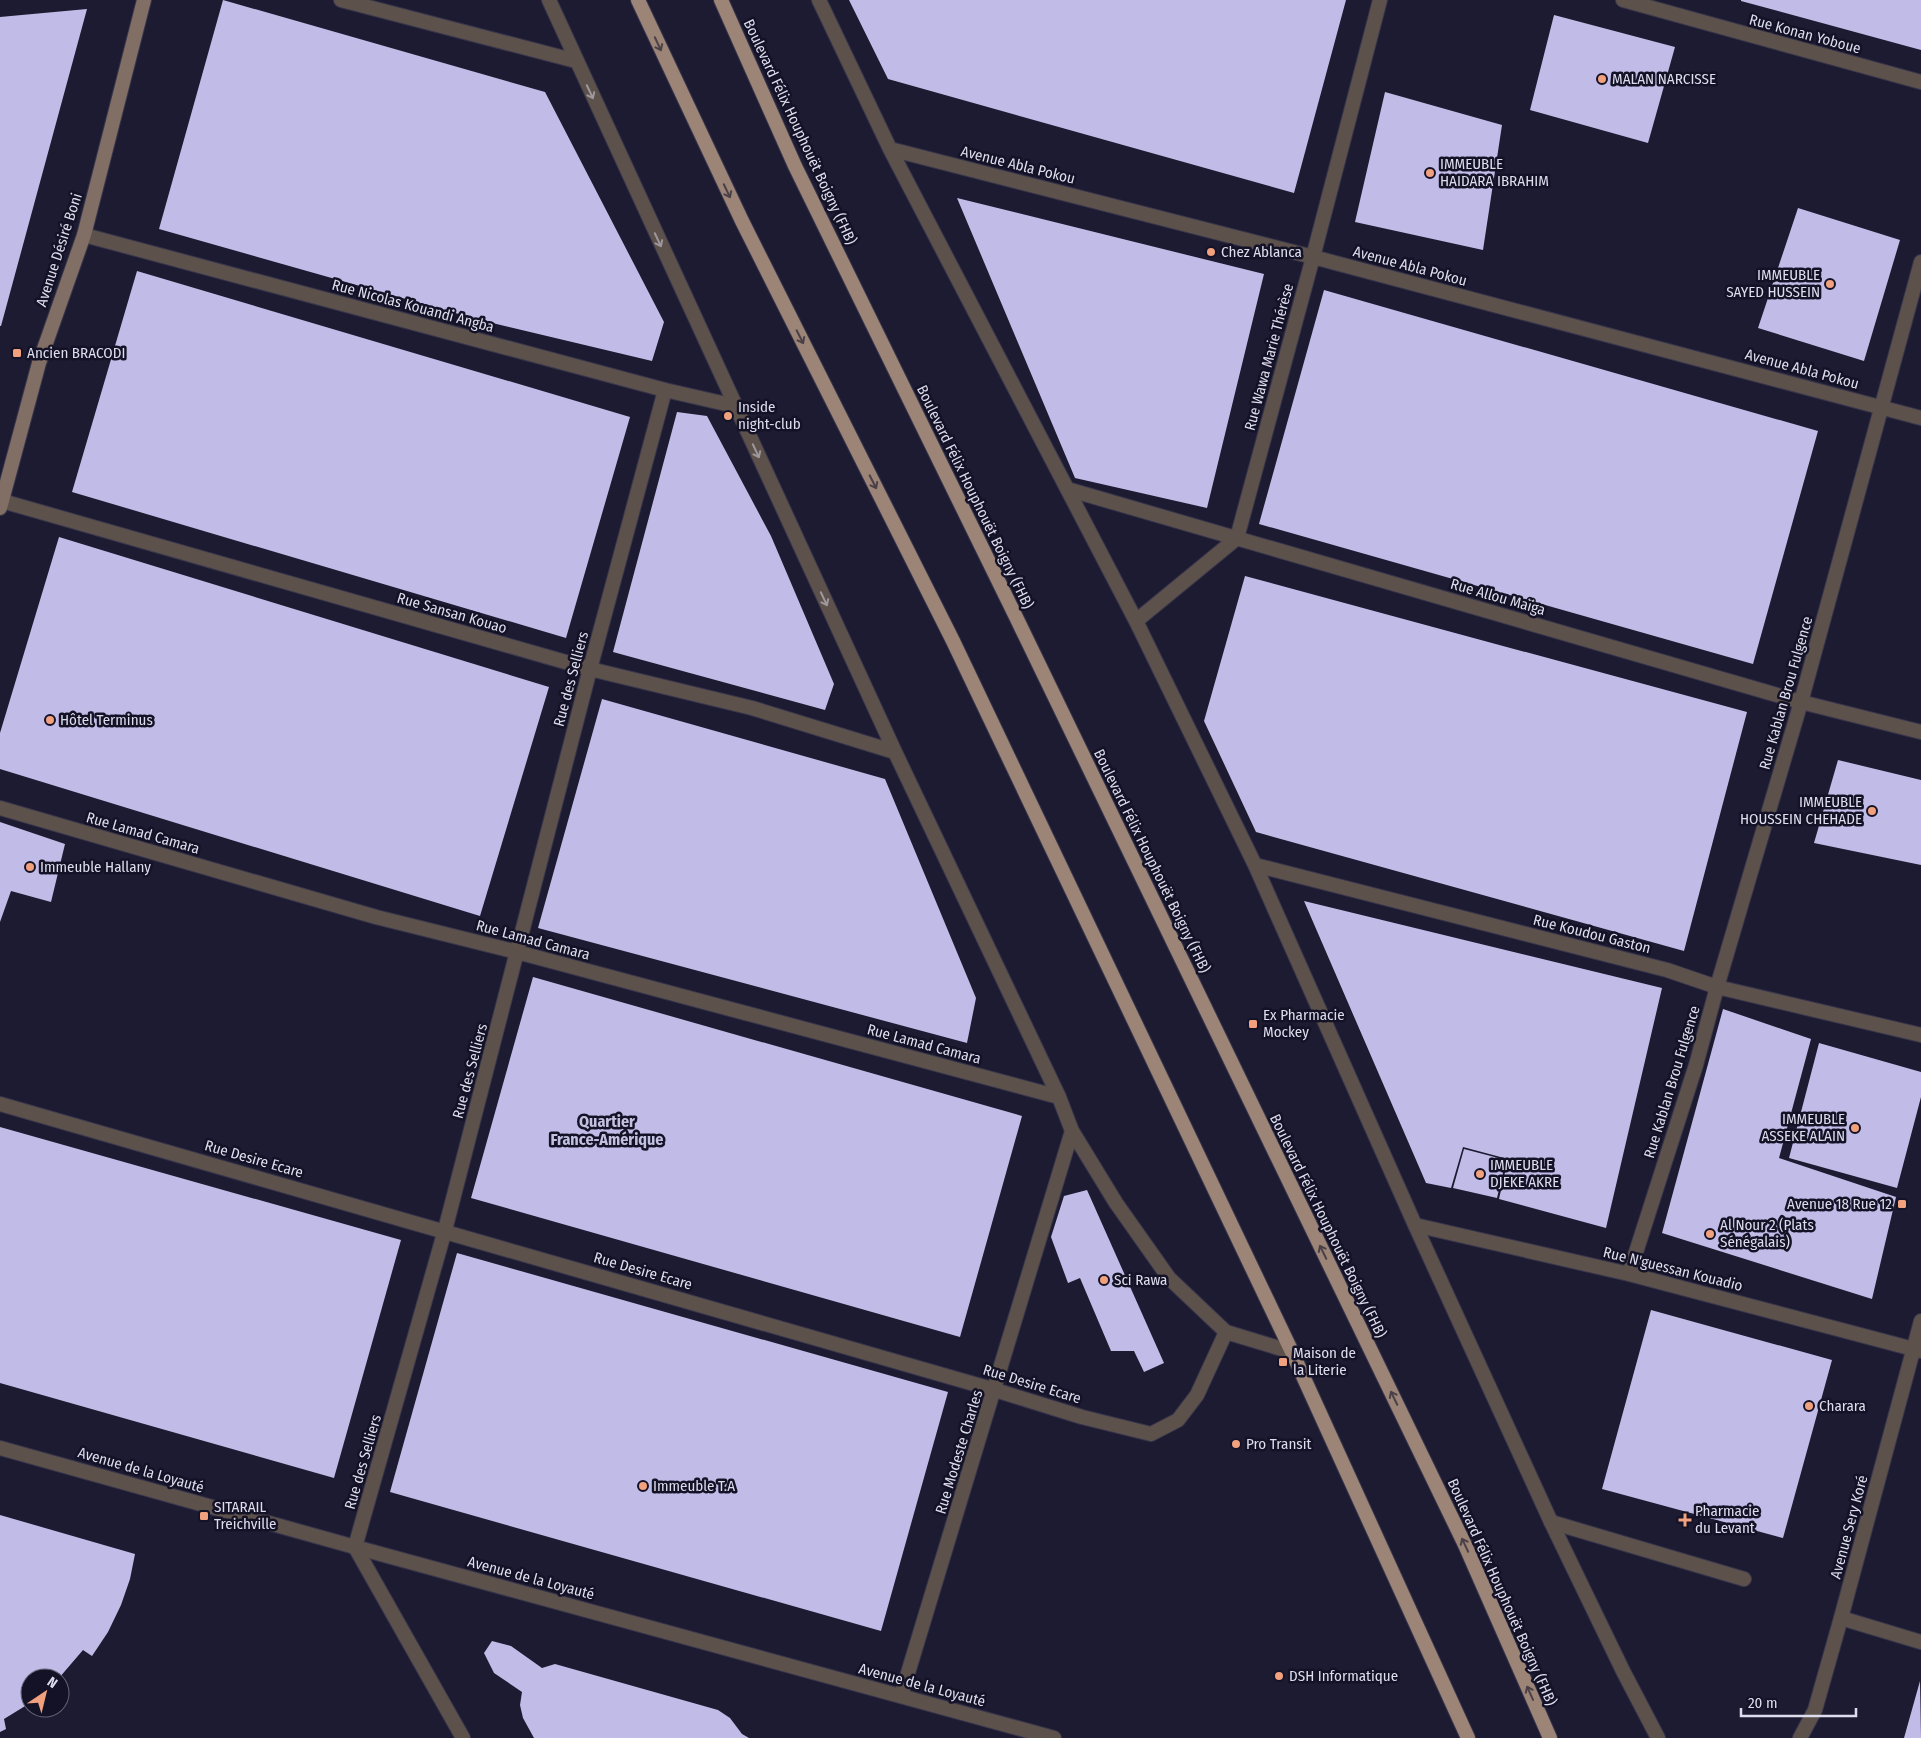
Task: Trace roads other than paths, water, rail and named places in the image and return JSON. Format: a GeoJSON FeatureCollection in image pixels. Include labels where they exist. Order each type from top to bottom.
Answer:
{"type":"FeatureCollection","features":[{"type":"Feature","properties":{"kind":"main road","name":"Avenue Désiré Boni"},"geometry":{"type":"LineString","coordinates":[[1,505],[39,363],[84,235],[144,0]]}},
{"type":"Feature","properties":{"kind":"main road"},"geometry":{"type":"LineString","coordinates":[[638,0],[742,222],[953,641],[1292,1352],[1468,1738]]}},
{"type":"Feature","properties":{"kind":"main road","name":"Boulevard Félix Houphouët Boigny (FHB)"},"geometry":{"type":"LineString","coordinates":[[721,0],[795,166],[1016,617],[1460,1536],[1550,1738]]}},
{"type":"Feature","properties":{"kind":"street"},"geometry":{"type":"LineString","coordinates":[[341,0],[576,61]]}},
{"type":"Feature","properties":{"kind":"street"},"geometry":{"type":"LineString","coordinates":[[549,0],[895,752],[1060,1097],[1072,1131],[1116,1203],[1169,1278],[1226,1332],[1292,1352]]}},
{"type":"Feature","properties":{"kind":"street"},"geometry":{"type":"LineString","coordinates":[[819,0],[890,149],[1136,621],[1255,865],[1415,1225],[1551,1522],[1623,1671],[1658,1738]]}},
{"type":"Feature","properties":{"kind":"street","name":"Rue Wawa Marie Thérèse"},"geometry":{"type":"LineString","coordinates":[[1237,538],[1380,0]]}},
{"type":"Feature","properties":{"kind":"street","name":"Rue Konan Yoboue"},"geometry":{"type":"LineString","coordinates":[[1623,0],[1921,82]]}},
{"type":"Feature","properties":{"kind":"street","name":"Avenue Abla Pokou"},"geometry":{"type":"LineString","coordinates":[[890,149],[1313,257],[1921,418]]}},
{"type":"Feature","properties":{"kind":"street","name":"Rue Nicolas Kouandi Angba"},"geometry":{"type":"LineString","coordinates":[[84,235],[665,390],[735,406]]}},
{"type":"Feature","properties":{"kind":"street","name":"Rue Kablan Brou Fulgence"},"geometry":{"type":"LineString","coordinates":[[1629,1274],[1696,1065],[1717,987],[1801,702],[1921,262]]}},
{"type":"Feature","properties":{"kind":"street","name":"Rue des Selliers"},"geometry":{"type":"LineString","coordinates":[[355,1547],[445,1230],[590,669],[665,390]]}},
{"type":"Feature","properties":{"kind":"street","name":"Rue Allou Maïga"},"geometry":{"type":"LineString","coordinates":[[1067,489],[1801,702],[1921,732]]}},
{"type":"Feature","properties":{"kind":"street","name":"Rue Sansan Kouao"},"geometry":{"type":"LineString","coordinates":[[1,505],[590,669],[752,708],[895,752]]}},
{"type":"Feature","properties":{"kind":"street"},"geometry":{"type":"LineString","coordinates":[[1136,621],[1237,538]]}},
{"type":"Feature","properties":{"kind":"street","name":"Rue Lamad Camara"},"geometry":{"type":"LineString","coordinates":[[0,808],[376,917],[517,952],[1060,1097]]}},
{"type":"Feature","properties":{"kind":"street","name":"Rue Koudou Gaston"},"geometry":{"type":"LineString","coordinates":[[1255,865],[1658,968],[1717,987],[1921,1035]]}},
{"type":"Feature","properties":{"kind":"street","name":"Rue Desire Ecare"},"geometry":{"type":"LineString","coordinates":[[0,1104],[445,1230],[1082,1417],[1151,1434],[1178,1420],[1197,1395],[1226,1332]]}},
{"type":"Feature","properties":{"kind":"street","name":"Rue Modeste Charles"},"geometry":{"type":"LineString","coordinates":[[901,1696],[1072,1131]]}},
{"type":"Feature","properties":{"kind":"street","name":"Rue N'guessan Kouadio"},"geometry":{"type":"LineString","coordinates":[[1415,1225],[1629,1274],[1917,1349]]}},
{"type":"Feature","properties":{"kind":"street","name":"Avenue Sery Koré"},"geometry":{"type":"LineString","coordinates":[[1800,1738],[1814,1710],[1841,1618],[1917,1349],[1921,1321]]}},
{"type":"Feature","properties":{"kind":"street","name":"Avenue de la Loyauté"},"geometry":{"type":"LineString","coordinates":[[0,1448],[1054,1738]]}},
{"type":"Feature","properties":{"kind":"street"},"geometry":{"type":"LineString","coordinates":[[1551,1522],[1744,1579]]}},
{"type":"Feature","properties":{"kind":"street"},"geometry":{"type":"LineString","coordinates":[[355,1547],[463,1738]]}},
{"type":"Feature","properties":{"kind":"street"},"geometry":{"type":"LineString","coordinates":[[1841,1618],[1921,1642]]}},
{"type":"Feature","properties":{"kind":"place","name":"MALAN NARCISSE"},"geometry":{"type":"Point","coordinates":[1602,79]}},
{"type":"Feature","properties":{"kind":"place","name":"IMMEUBLE HAIDARA IBRAHIM"},"geometry":{"type":"Point","coordinates":[1430,173]}},
{"type":"Feature","properties":{"kind":"place","name":"Chez Ablanca"},"geometry":{"type":"Point","coordinates":[1211,252]}},
{"type":"Feature","properties":{"kind":"place","name":"IMMEUBLE SAYED HUSSEIN"},"geometry":{"type":"Point","coordinates":[1830,284]}},
{"type":"Feature","properties":{"kind":"place","name":"Ancien BRACODI"},"geometry":{"type":"Point","coordinates":[17,353]}},
{"type":"Feature","properties":{"kind":"place","name":"Inside night-club"},"geometry":{"type":"Point","coordinates":[728,416]}},
{"type":"Feature","properties":{"kind":"place","name":"Hôtel Terminus"},"geometry":{"type":"Point","coordinates":[50,720]}},
{"type":"Feature","properties":{"kind":"place","name":"IMMEUBLE HOUSSEIN CHEHADE"},"geometry":{"type":"Point","coordinates":[1872,811]}},
{"type":"Feature","properties":{"kind":"place","name":"Immeuble Hallany"},"geometry":{"type":"Point","coordinates":[30,867]}},
{"type":"Feature","properties":{"kind":"place","name":"Ex Pharmacie Mockey"},"geometry":{"type":"Point","coordinates":[1253,1024]}},
{"type":"Feature","properties":{"kind":"place","name":"IMMEUBLE ASSEKE ALAIN"},"geometry":{"type":"Point","coordinates":[1855,1128]}},
{"type":"Feature","properties":{"kind":"place","name":"IMMEUBLE DJEKE AKRE"},"geometry":{"type":"Point","coordinates":[1480,1174]}},
{"type":"Feature","properties":{"kind":"place","name":"Avenue 18 Rue 12"},"geometry":{"type":"Point","coordinates":[1902,1204]}},
{"type":"Feature","properties":{"kind":"place","name":"Al Nour 2 (Plats Sénégalais)"},"geometry":{"type":"Point","coordinates":[1710,1234]}},
{"type":"Feature","properties":{"kind":"place","name":"Sci Rawa"},"geometry":{"type":"Point","coordinates":[1104,1280]}},
{"type":"Feature","properties":{"kind":"place","name":"Maison de la Literie"},"geometry":{"type":"Point","coordinates":[1283,1362]}},
{"type":"Feature","properties":{"kind":"place","name":"Charara"},"geometry":{"type":"Point","coordinates":[1809,1406]}},
{"type":"Feature","properties":{"kind":"place","name":"Pro Transit"},"geometry":{"type":"Point","coordinates":[1236,1444]}},
{"type":"Feature","properties":{"kind":"place","name":"Immeuble T.A"},"geometry":{"type":"Point","coordinates":[643,1486]}},
{"type":"Feature","properties":{"kind":"place","name":"SITARAIL Treichville"},"geometry":{"type":"Point","coordinates":[204,1516]}},
{"type":"Feature","properties":{"kind":"place","name":"Pharmacie du Levant"},"geometry":{"type":"Point","coordinates":[1685,1520]}},
{"type":"Feature","properties":{"kind":"place","name":"DSH Informatique"},"geometry":{"type":"Point","coordinates":[1279,1676]}},
{"type":"Feature","properties":{"kind":"district","name":"Quartier France-Amérique"},"geometry":{"type":"Point","coordinates":[607,1130]}}]}
